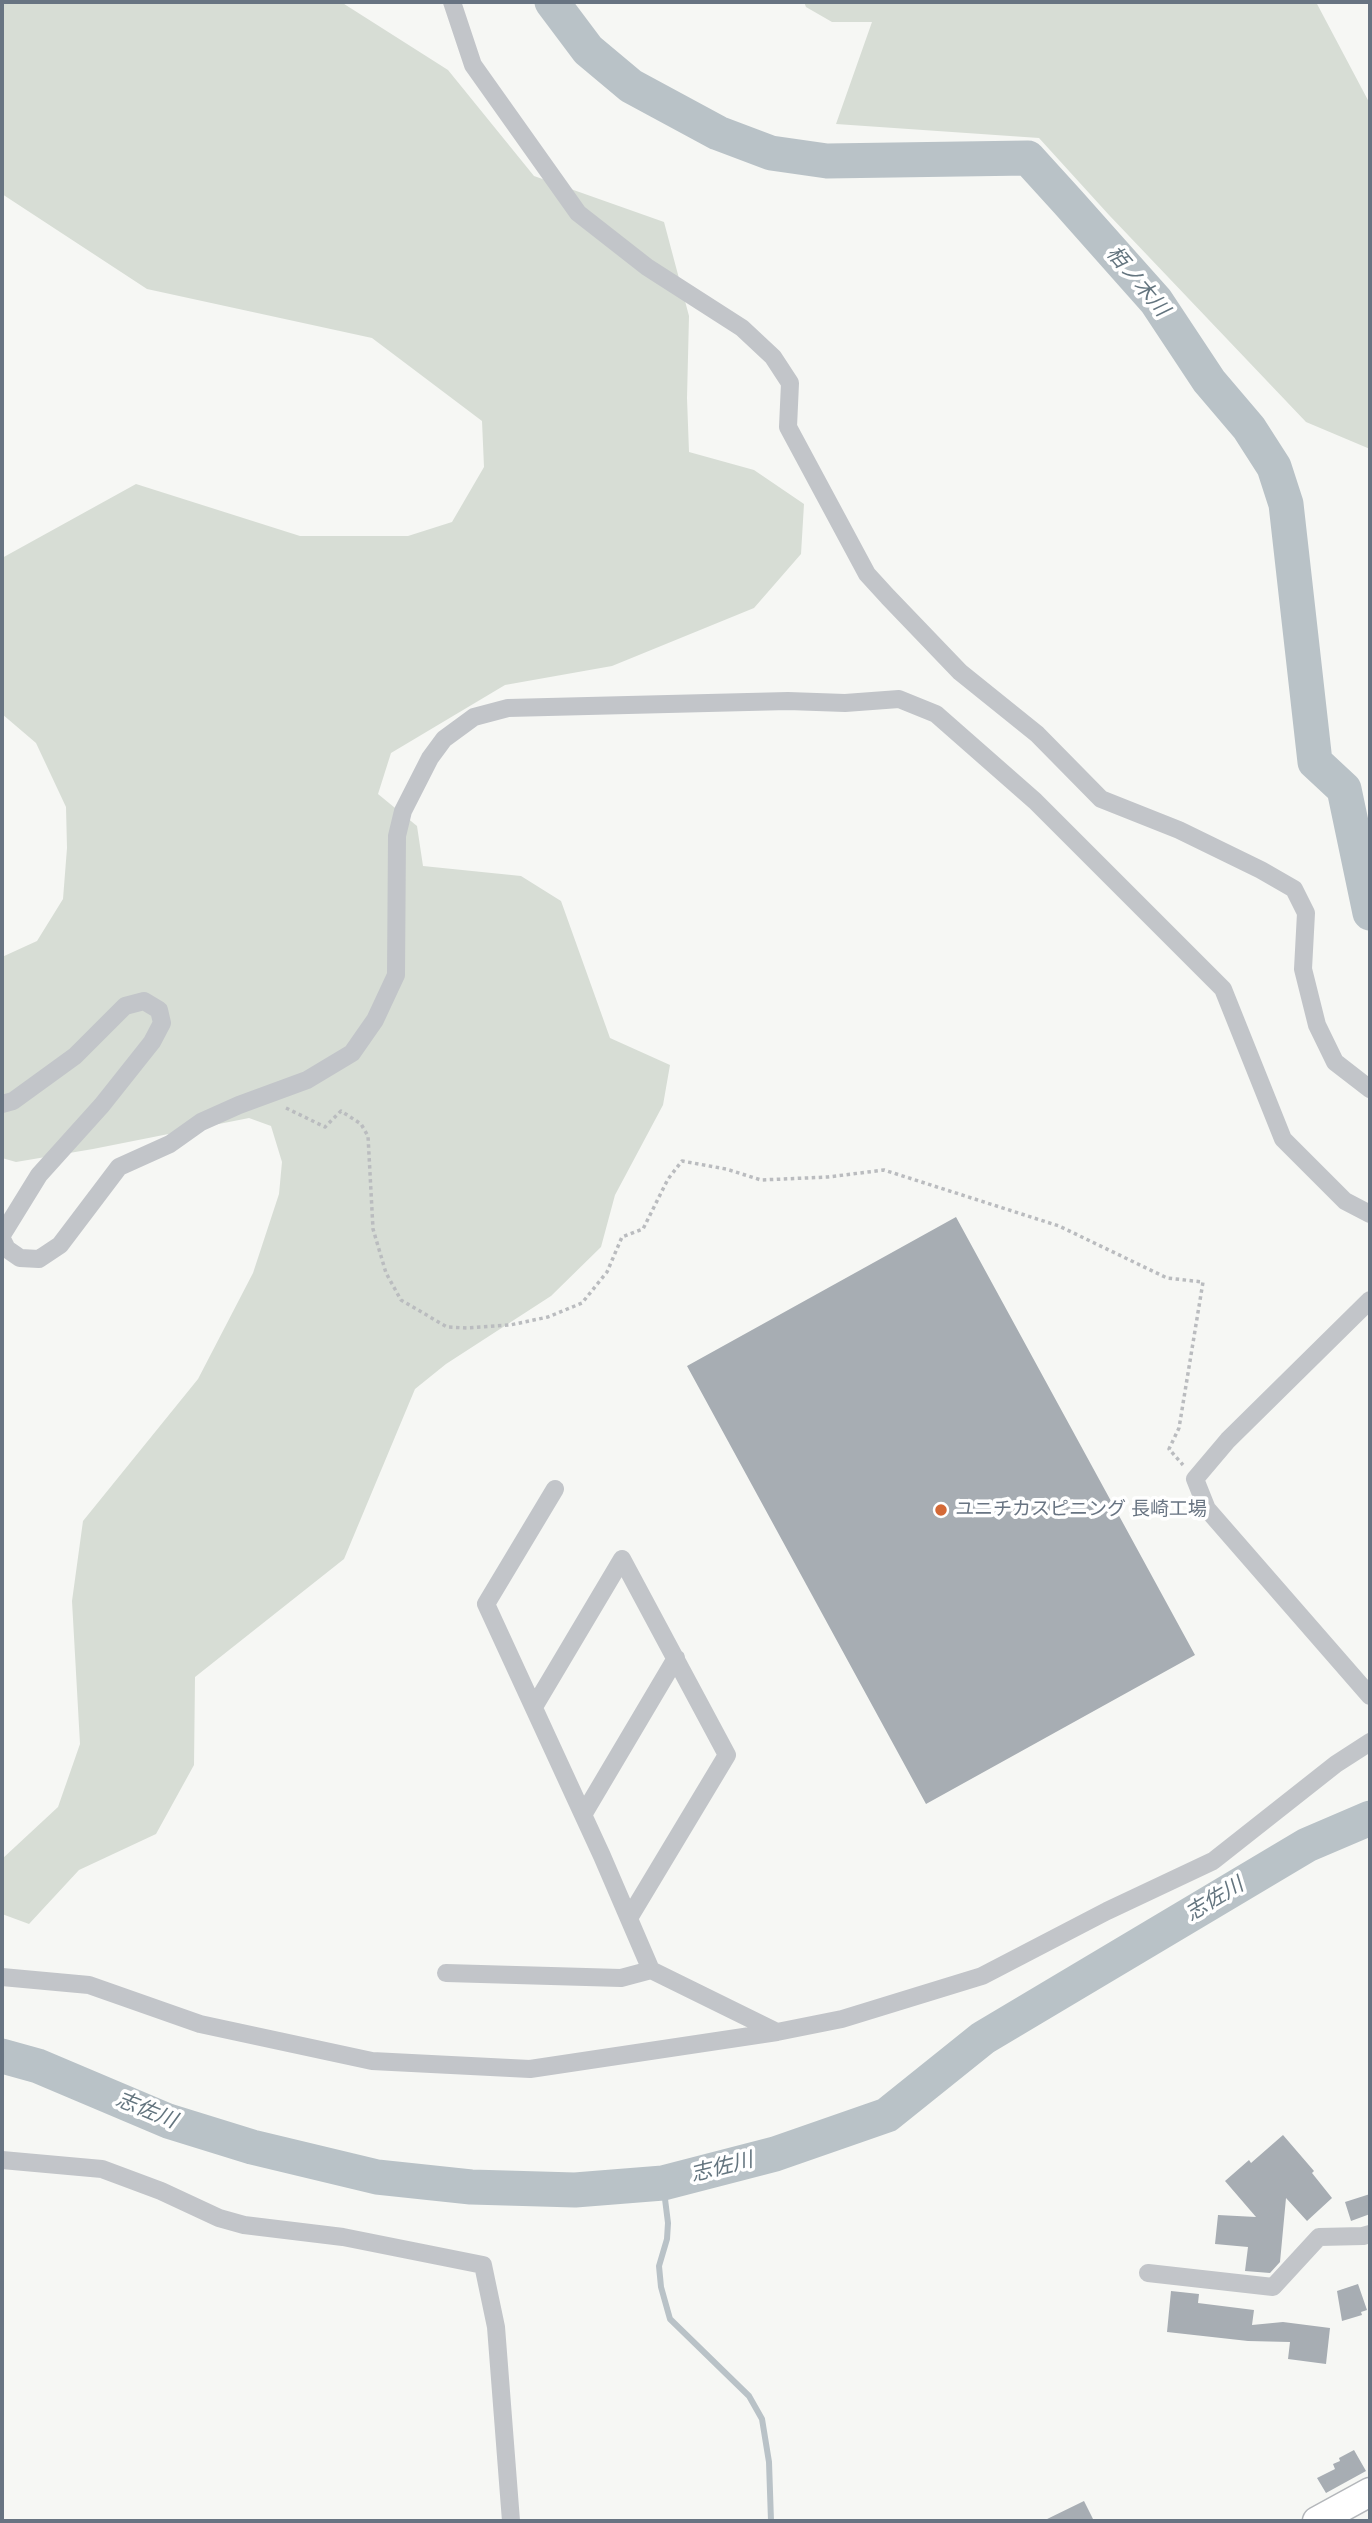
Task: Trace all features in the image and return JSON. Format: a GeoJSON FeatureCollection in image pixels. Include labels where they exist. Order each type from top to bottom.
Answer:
{"type":"FeatureCollection","features":[{"type":"Feature","properties":{"kind":"main road"},"geometry":{"type":"LineString","coordinates":[[1317,2521],[1370,2492]]}},
{"type":"Feature","properties":{"kind":"street"},"geometry":{"type":"LineString","coordinates":[[452,2],[473,65],[578,213],[647,267],[742,328],[774,357],[790,383],[789,428],[867,575],[897,607],[960,672],[1037,733],[1101,799],[1179,830],[1261,870],[1294,890],[1306,913],[1303,969],[1317,1025],[1335,1062],[1370,1089]]}},
{"type":"Feature","properties":{"kind":"street"},"geometry":{"type":"LineString","coordinates":[[2,1104],[13,1101],[75,1056],[125,1006],[144,1001],[159,1010],[162,1023],[152,1042],[102,1105],[39,1175],[2,1237],[7,1249],[20,1258],[39,1259],[60,1245],[120,1167],[170,1143],[201,1122],[307,1080],[352,1053],[375,1020],[396,975],[397,836],[404,811],[430,758],[444,739],[474,717],[508,708],[788,701],[845,703],[900,699],[936,714],[1035,801],[1223,989],[1283,1139],[1345,1200],[1370,1214]]}},
{"type":"Feature","properties":{"kind":"street"},"geometry":{"type":"LineString","coordinates":[[1370,1300],[1228,1440],[1195,1479],[1207,1509],[1370,1696]]}},
{"type":"Feature","properties":{"kind":"street"},"geometry":{"type":"LineString","coordinates":[[555,1489],[486,1604],[651,1970],[777,2032]]}},
{"type":"Feature","properties":{"kind":"street"},"geometry":{"type":"LineString","coordinates":[[534,1707],[622,1559],[727,1755],[629,1918]]}},
{"type":"Feature","properties":{"kind":"street"},"geometry":{"type":"LineString","coordinates":[[583,1815],[676,1658]]}},
{"type":"Feature","properties":{"kind":"street"},"geometry":{"type":"LineString","coordinates":[[2,1978],[89,1985],[200,2024],[372,2061],[530,2069],[777,2032],[842,2020],[982,1976],[1107,1911],[1213,1861],[1336,1764],[1370,1742]]}},
{"type":"Feature","properties":{"kind":"street"},"geometry":{"type":"LineString","coordinates":[[446,1973],[621,1978],[651,1970]]}},
{"type":"Feature","properties":{"kind":"street"},"geometry":{"type":"LineString","coordinates":[[2,2160],[102,2169],[161,2191],[219,2218],[244,2225],[343,2237],[483,2265],[496,2327],[511,2521]]}},
{"type":"Feature","properties":{"kind":"street"},"geometry":{"type":"LineString","coordinates":[[1148,2273],[1273,2287],[1319,2237],[1370,2234]]}},
{"type":"Feature","properties":{"kind":"path"},"geometry":{"type":"LineString","coordinates":[[262,1096],[325,1127],[341,1111],[361,1124],[368,1136],[373,1229],[386,1273],[401,1300],[447,1327],[510,1325],[548,1317],[582,1303],[607,1272],[622,1237],[643,1229],[668,1179],[682,1161],[726,1169],[761,1180],[828,1177],[884,1170],[1059,1226],[1167,1278],[1203,1282],[1179,1428],[1169,1449],[1195,1479]]}},
{"type":"Feature","properties":{"kind":"shaded area"},"geometry":{"type":"Polygon","coordinates":[[[2,2],[341,2],[448,70],[534,176],[664,222],[689,316],[689,452],[754,470],[804,504],[801,554],[754,608],[612,666],[505,685],[391,753],[378,794],[417,826],[423,866],[521,876],[561,901],[610,1038],[670,1065],[663,1105],[615,1195],[601,1247],[551,1296],[446,1364],[415,1389],[344,1559],[195,1677],[194,1765],[156,1834],[79,1870],[29,1924],[2,1914],[2,1859],[58,1807],[80,1744],[72,1601],[83,1521],[198,1379],[253,1273],[279,1194],[282,1162],[271,1126],[249,1118],[16,1162],[2,1158],[2,957],[37,941],[63,899],[67,848],[66,807],[36,743],[2,714],[2,558],[136,484],[300,536],[408,536],[452,522],[484,467],[482,421],[372,338],[147,289],[2,194],[2,2]]]}},
{"type":"Feature","properties":{"kind":"shaded area"},"geometry":{"type":"Polygon","coordinates":[[[804,2],[1316,2],[1370,104],[1370,449],[1306,422],[1039,138],[836,124],[872,22],[832,22],[806,7],[804,2]]]}},
{"type":"Feature","properties":{"kind":"building","name":"ユニチカスピニング 長崎工場"},"geometry":{"type":"Polygon","coordinates":[[[956,1217],[1195,1655],[926,1804],[687,1366],[956,1217]]]}},
{"type":"Feature","properties":{"kind":"building"},"geometry":{"type":"Polygon","coordinates":[[[1283,2135],[1314,2171],[1312,2173],[1332,2198],[1307,2221],[1286,2198],[1280,2262],[1270,2273],[1245,2271],[1248,2247],[1215,2244],[1218,2215],[1256,2217],[1225,2181],[1283,2135]]]}},
{"type":"Feature","properties":{"kind":"building"},"geometry":{"type":"Polygon","coordinates":[[[1370,2194],[1370,2214],[1351,2221],[1345,2202],[1370,2194]]]}},
{"type":"Feature","properties":{"kind":"building"},"geometry":{"type":"Polygon","coordinates":[[[1358,2284],[1367,2310],[1361,2312],[1362,2315],[1342,2321],[1337,2291],[1358,2284]]]}},
{"type":"Feature","properties":{"kind":"building"},"geometry":{"type":"Polygon","coordinates":[[[1171,2291],[1199,2294],[1198,2303],[1254,2310],[1252,2325],[1283,2322],[1330,2328],[1326,2364],[1288,2359],[1290,2342],[1248,2341],[1167,2332],[1171,2291]]]}},
{"type":"Feature","properties":{"kind":"building"},"geometry":{"type":"Polygon","coordinates":[[[1354,2450],[1366,2471],[1326,2493],[1317,2478],[1335,2469],[1333,2464],[1340,2461],[1339,2458],[1354,2450]]]}},
{"type":"Feature","properties":{"kind":"building"},"geometry":{"type":"Polygon","coordinates":[[[1084,2501],[1094,2521],[1043,2521],[1084,2501]]]}},
{"type":"Feature","properties":{"kind":"waterway","name":"栢ノ木川"},"geometry":{"type":"LineString","coordinates":[[552,2],[588,50],[631,86],[718,133],[771,153],[827,161],[1028,158],[1068,202],[1156,301],[1209,381],[1249,428],[1274,467],[1286,504],[1315,762],[1344,789],[1370,913]]}},
{"type":"Feature","properties":{"kind":"waterway","name":"志佐川"},"geometry":{"type":"LineString","coordinates":[[2,2056],[38,2066],[168,2121],[252,2147],[377,2177],[471,2187],[575,2190],[663,2183],[775,2154],[887,2115],[983,2038],[1307,1845],[1370,1818]]}},
{"type":"Feature","properties":{"kind":"waterway"},"geometry":{"type":"LineString","coordinates":[[663,2183],[668,2223],[667,2239],[659,2266],[661,2287],[670,2319],[749,2396],[762,2419],[769,2462],[771,2521]]}},
{"type":"Feature","properties":{"kind":"place","name":"ユニチカスピニング 長崎工場"},"geometry":{"type":"Point","coordinates":[941,1510]}}]}
